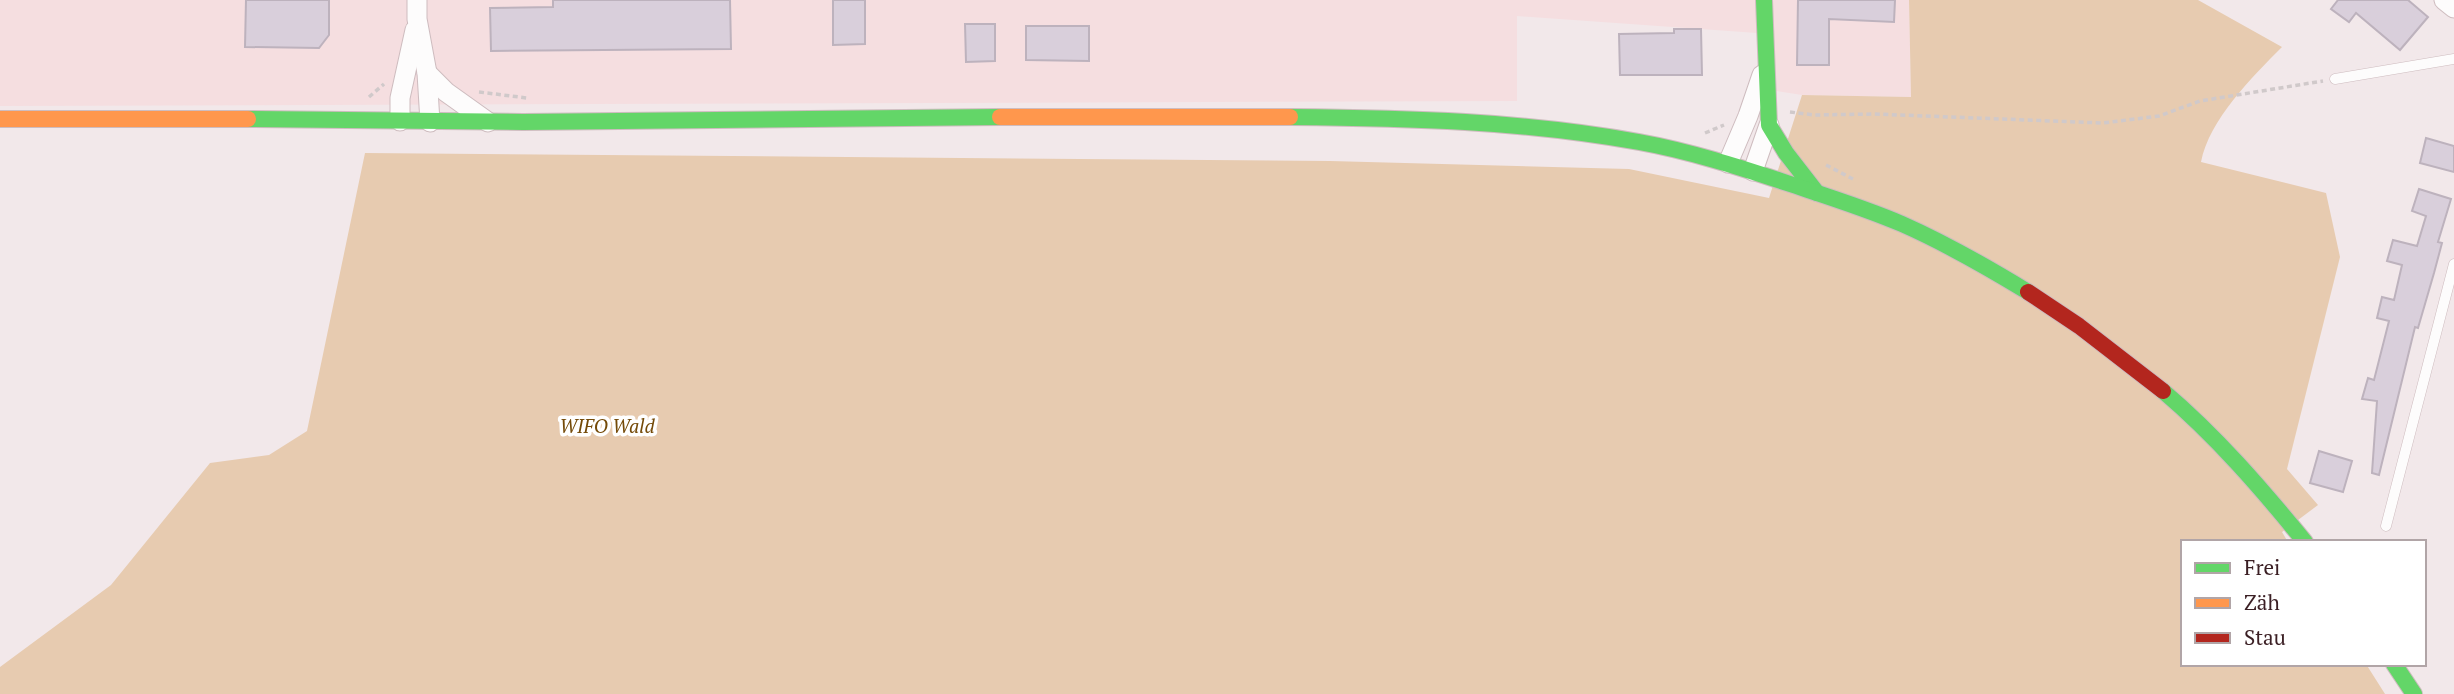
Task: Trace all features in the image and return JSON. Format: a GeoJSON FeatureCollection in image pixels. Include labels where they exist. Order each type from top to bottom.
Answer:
{"type":"FeatureCollection","features":[{"type":"Feature","properties":{"kind":"main road"},"geometry":{"type":"LineString","coordinates":[[1764,0],[1769,125],[1786,153],[1817,193]]}},
{"type":"Feature","properties":{"kind":"main road"},"geometry":{"type":"LineString","coordinates":[[0,119],[129,116],[430,122],[1169,116],[1413,119],[1543,129],[1640,143],[1728,163],[1817,193],[1912,229],[1988,267],[2071,319],[2152,381],[2219,444],[2285,515],[2304,540]]}},
{"type":"Feature","properties":{"kind":"main road"},"geometry":{"type":"LineString","coordinates":[[2395,666],[2414,694]]}},
{"type":"Feature","properties":{"kind":"street"},"geometry":{"type":"LineString","coordinates":[[2444,0],[2454,8]]}},
{"type":"Feature","properties":{"kind":"street"},"geometry":{"type":"LineString","coordinates":[[417,9],[427,74],[430,122]]}},
{"type":"Feature","properties":{"kind":"street"},"geometry":{"type":"LineString","coordinates":[[400,121],[400,98],[417,9]]}},
{"type":"Feature","properties":{"kind":"street"},"geometry":{"type":"LineString","coordinates":[[1728,163],[1766,64]]}},
{"type":"Feature","properties":{"kind":"street"},"geometry":{"type":"LineString","coordinates":[[427,74],[446,92],[488,122]]}},
{"type":"Feature","properties":{"kind":"street"},"geometry":{"type":"LineString","coordinates":[[1753,171],[1769,125]]}},
{"type":"Feature","properties":{"kind":"lane"},"geometry":{"type":"LineString","coordinates":[[2335,79],[2454,59]]}},
{"type":"Feature","properties":{"kind":"lane"},"geometry":{"type":"LineString","coordinates":[[2386,526],[2454,264]]}},
{"type":"Feature","properties":{"kind":"path"},"geometry":{"type":"LineString","coordinates":[[1786,112],[1814,116],[1874,114],[2103,122],[2159,116],[2200,101],[2335,79]]}},
{"type":"Feature","properties":{"kind":"shaded area"},"geometry":{"type":"Polygon","coordinates":[[[0,0],[1909,0],[1911,97],[1802,95],[1750,87],[1759,65],[1757,33],[1517,16],[1517,101],[0,106],[0,0]]]}},
{"type":"Feature","properties":{"kind":"green space","name":"WIFO Wald"},"geometry":{"type":"Polygon","coordinates":[[[1909,0],[2198,0],[2282,47],[2245,85],[2222,115],[2201,162],[2326,193],[2340,257],[2287,469],[2318,505],[2282,532],[2287,540],[2181,540],[2181,666],[2367,666],[2385,694],[0,694],[0,667],[111,585],[210,463],[269,455],[307,431],[365,153],[1330,161],[1629,169],[1769,198],[1802,95],[1911,97],[1909,0]]]}},
{"type":"Feature","properties":{"kind":"building"},"geometry":{"type":"Polygon","coordinates":[[[246,0],[329,0],[329,35],[319,48],[245,47],[246,0]]]}},
{"type":"Feature","properties":{"kind":"building"},"geometry":{"type":"Polygon","coordinates":[[[553,0],[730,0],[731,49],[491,51],[490,8],[553,7],[553,0]]]}},
{"type":"Feature","properties":{"kind":"building"},"geometry":{"type":"Polygon","coordinates":[[[833,0],[865,0],[865,44],[833,45],[833,0]]]}},
{"type":"Feature","properties":{"kind":"building"},"geometry":{"type":"Polygon","coordinates":[[[1798,0],[1895,0],[1894,22],[1829,19],[1829,65],[1797,65],[1798,0]]]}},
{"type":"Feature","properties":{"kind":"building"},"geometry":{"type":"Polygon","coordinates":[[[2338,0],[2408,0],[2428,17],[2400,50],[2356,13],[2349,22],[2331,9],[2338,0]]]}},
{"type":"Feature","properties":{"kind":"building"},"geometry":{"type":"Polygon","coordinates":[[[965,24],[995,24],[995,61],[966,62],[965,24]]]}},
{"type":"Feature","properties":{"kind":"building"},"geometry":{"type":"Polygon","coordinates":[[[1026,26],[1089,26],[1089,61],[1026,60],[1026,26]]]}},
{"type":"Feature","properties":{"kind":"building"},"geometry":{"type":"Polygon","coordinates":[[[1674,29],[1701,29],[1702,75],[1620,75],[1619,34],[1674,33],[1674,29]]]}},
{"type":"Feature","properties":{"kind":"building"},"geometry":{"type":"Polygon","coordinates":[[[2426,138],[2454,146],[2454,172],[2420,163],[2426,138]]]}},
{"type":"Feature","properties":{"kind":"building"},"geometry":{"type":"Polygon","coordinates":[[[2419,189],[2451,199],[2438,242],[2442,243],[2434,273],[2418,328],[2415,327],[2379,475],[2372,473],[2377,401],[2362,399],[2368,378],[2374,380],[2389,321],[2377,318],[2382,297],[2394,300],[2402,265],[2387,261],[2393,240],[2417,246],[2426,216],[2412,211],[2419,189]]]}},
{"type":"Feature","properties":{"kind":"building"},"geometry":{"type":"Polygon","coordinates":[[[2319,451],[2352,461],[2343,492],[2310,483],[2319,451]]]}},
{"type":"Feature","properties":{"kind":"traffic: fast"},"geometry":{"type":"LineString","coordinates":[[1764,0],[1769,125],[1786,153],[1817,193]]}},
{"type":"Feature","properties":{"kind":"traffic: fast"},"geometry":{"type":"LineString","coordinates":[[248,119],[523,122],[1000,117]]}},
{"type":"Feature","properties":{"kind":"traffic: fast"},"geometry":{"type":"LineString","coordinates":[[1290,117],[1509,125],[1596,135],[1676,150],[1751,171],[1888,218],[1950,247],[2028,292]]}},
{"type":"Feature","properties":{"kind":"traffic: fast"},"geometry":{"type":"LineString","coordinates":[[2163,391],[2237,463],[2303,540]]}},
{"type":"Feature","properties":{"kind":"traffic: fast"},"geometry":{"type":"LineString","coordinates":[[2395,666],[2414,694]]}},
{"type":"Feature","properties":{"kind":"traffic: slow"},"geometry":{"type":"LineString","coordinates":[[1000,117],[1290,117]]}},
{"type":"Feature","properties":{"kind":"traffic: slow"},"geometry":{"type":"LineString","coordinates":[[0,119],[248,119]]}},
{"type":"Feature","properties":{"kind":"traffic: jam"},"geometry":{"type":"LineString","coordinates":[[2028,292],[2079,326],[2163,391]]}}]}
